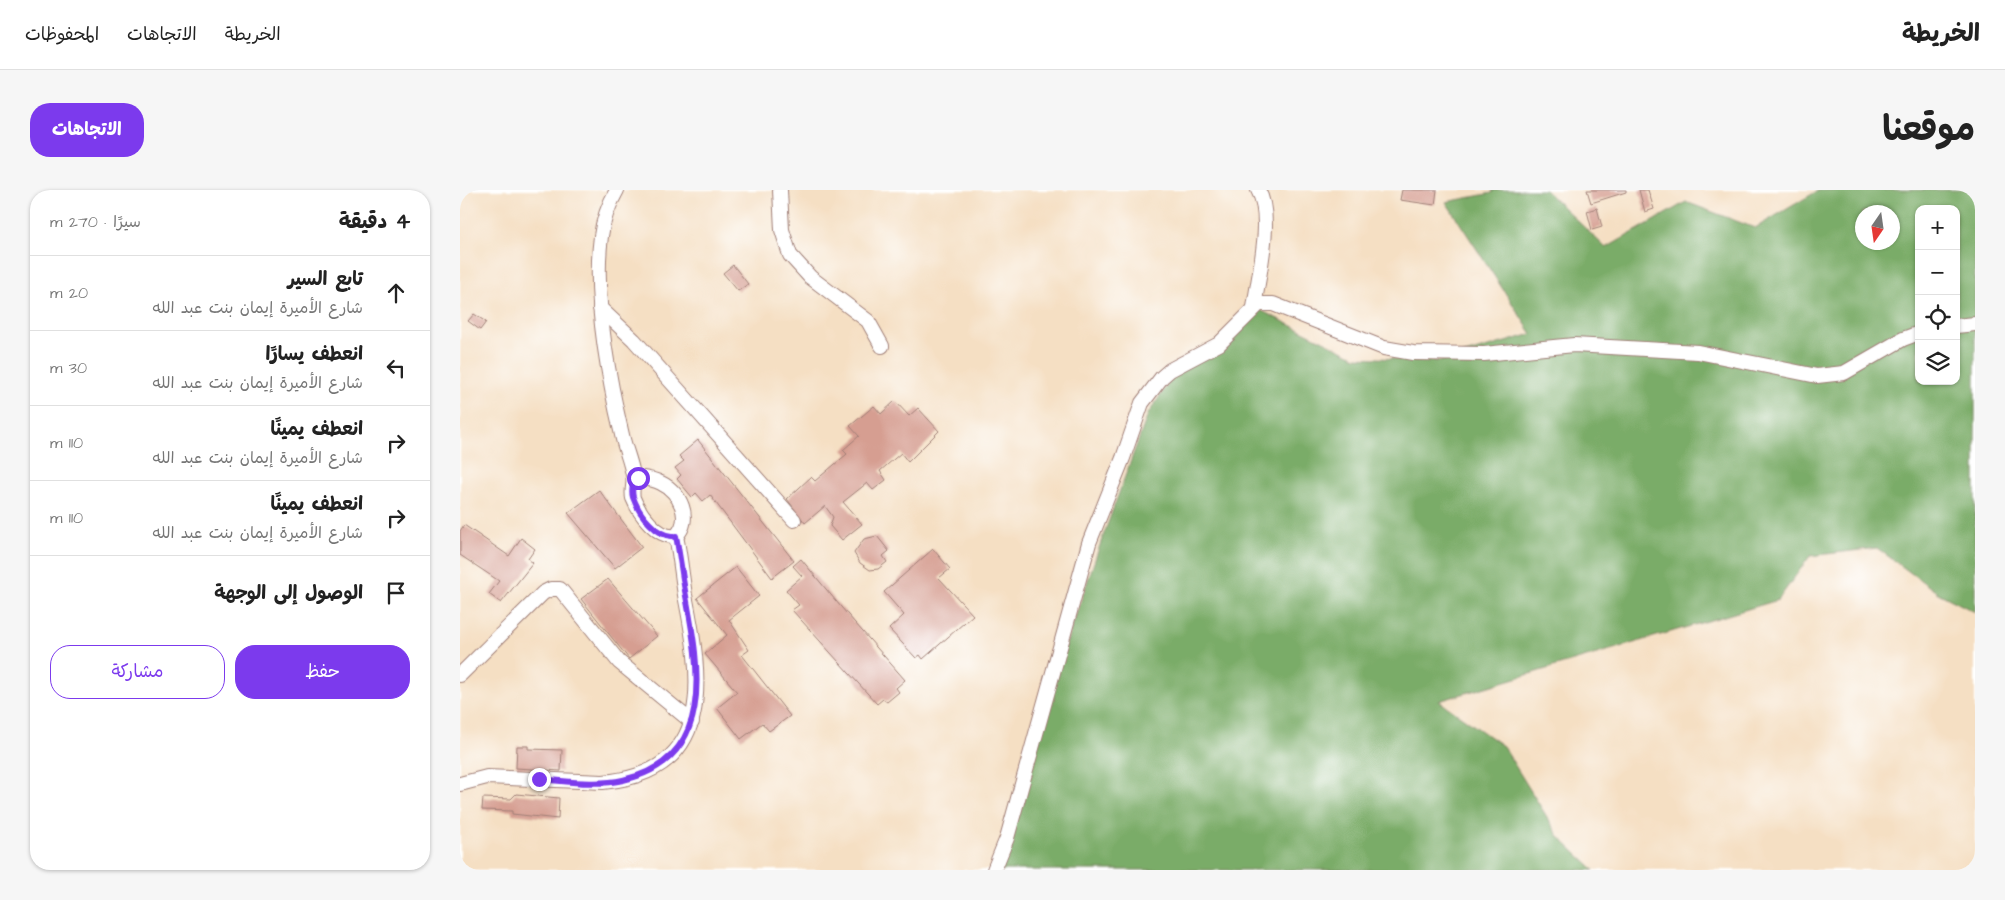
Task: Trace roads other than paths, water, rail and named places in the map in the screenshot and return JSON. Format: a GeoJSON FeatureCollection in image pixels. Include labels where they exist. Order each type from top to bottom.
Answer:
{"type":"FeatureCollection","features":[{"type":"Feature","properties":{"kind":"street"},"geometry":{"type":"LineString","coordinates":[[617,190],[604,220],[601,237],[600,308],[622,434],[634,477],[634,498],[644,516],[661,533],[676,536]]}},
{"type":"Feature","properties":{"kind":"street"},"geometry":{"type":"LineString","coordinates":[[780,190],[782,230],[790,255],[810,277],[868,321],[882,346]]}},
{"type":"Feature","properties":{"kind":"street"},"geometry":{"type":"LineString","coordinates":[[1254,308],[1265,214],[1262,197],[1258,190]]}},
{"type":"Feature","properties":{"kind":"street"},"geometry":{"type":"LineString","coordinates":[[994,870],[1007,838],[1089,543],[1123,458],[1136,415],[1142,403],[1162,377],[1179,363],[1219,344],[1259,304],[1273,304],[1384,348],[1413,353],[1484,354],[1574,345],[1698,352],[1817,376],[1844,373],[1915,335]]}},
{"type":"Feature","properties":{"kind":"street"},"geometry":{"type":"LineString","coordinates":[[600,308],[634,340],[794,520]]}},
{"type":"Feature","properties":{"kind":"street"},"geometry":{"type":"LineString","coordinates":[[1960,326],[1975,324]]}},
{"type":"Feature","properties":{"kind":"street"},"geometry":{"type":"LineString","coordinates":[[460,783],[487,777],[603,782],[622,780],[660,766],[684,738],[692,722],[698,680],[696,656],[676,536],[683,524],[684,512],[682,504],[662,484],[653,479],[634,477]]}},
{"type":"Feature","properties":{"kind":"street"},"geometry":{"type":"LineString","coordinates":[[460,675],[543,593],[551,589],[560,589],[619,662],[692,722]]}}]}
